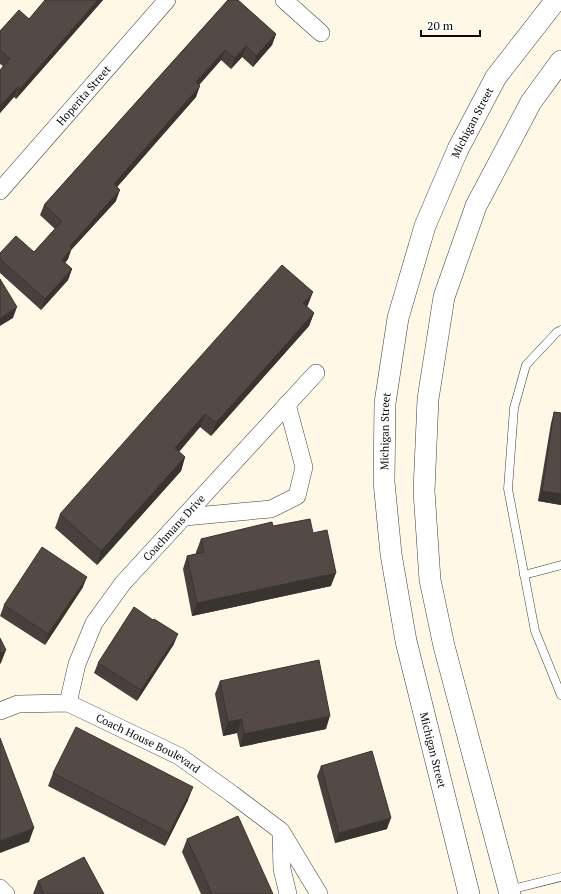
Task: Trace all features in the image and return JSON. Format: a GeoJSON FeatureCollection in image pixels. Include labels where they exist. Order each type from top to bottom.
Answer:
{"type":"FeatureCollection","features":[{"type":"Feature","properties":{"kind":"street","name":"Hoperita Street"},"geometry":{"type":"LineString","coordinates":[[0,191],[167,0]]}},
{"type":"Feature","properties":{"kind":"street"},"geometry":{"type":"LineString","coordinates":[[284,0],[321,33]]}},
{"type":"Feature","properties":{"kind":"street","name":"Michigan Street"},"geometry":{"type":"LineString","coordinates":[[469,894],[404,633],[391,554],[384,482],[385,403],[398,318],[425,226],[458,149],[496,77],[556,0]]}},
{"type":"Feature","properties":{"kind":"street"},"geometry":{"type":"LineString","coordinates":[[505,893],[444,646],[430,580],[424,492],[428,399],[444,297],[476,206],[531,102],[561,61]]}},
{"type":"Feature","properties":{"kind":"street","name":"Coachmans Drive"},"geometry":{"type":"LineString","coordinates":[[68,703],[77,664],[94,623],[124,583],[316,373]]}},
{"type":"Feature","properties":{"kind":"street"},"geometry":{"type":"LineString","coordinates":[[184,517],[271,509],[297,496],[304,467],[288,404]]}},
{"type":"Feature","properties":{"kind":"street","name":"Coach House Boulevard"},"geometry":{"type":"LineString","coordinates":[[0,711],[18,704],[68,703],[179,756],[281,831],[319,894]]}},
{"type":"Feature","properties":{"kind":"street"},"geometry":{"type":"LineString","coordinates":[[281,831],[282,869],[288,894]]}},
{"type":"Feature","properties":{"kind":"street"},"geometry":{"type":"LineString","coordinates":[[0,888],[6,894]]}},
{"type":"Feature","properties":{"kind":"lane"},"geometry":{"type":"LineString","coordinates":[[561,330],[557,332],[526,365],[514,408],[508,490],[535,631],[561,695]]}},
{"type":"Feature","properties":{"kind":"lane"},"geometry":{"type":"LineString","coordinates":[[524,575],[561,565]]}},
{"type":"Feature","properties":{"kind":"lane"},"geometry":{"type":"LineString","coordinates":[[505,893],[561,877]]}},
{"type":"Feature","properties":{"kind":"building"},"geometry":{"type":"Polygon","coordinates":[[[45,0],[98,0],[20,89],[18,87],[0,106],[0,70],[10,59],[0,50],[0,31],[19,10],[29,19],[45,0]]]}},
{"type":"Feature","properties":{"kind":"building"},"geometry":{"type":"Polygon","coordinates":[[[228,0],[238,0],[276,34],[256,56],[246,46],[235,58],[225,50],[196,82],[200,86],[114,184],[120,190],[70,246],[72,248],[62,260],[72,269],[45,299],[0,259],[0,253],[16,236],[34,252],[62,221],[44,205],[228,0]]]}},
{"type":"Feature","properties":{"kind":"building"},"geometry":{"type":"Polygon","coordinates":[[[282,265],[313,292],[303,303],[314,313],[216,423],[205,414],[175,448],[185,457],[101,551],[60,514],[282,265]]]}},
{"type":"Feature","properties":{"kind":"building"},"geometry":{"type":"Polygon","coordinates":[[[0,279],[17,307],[0,318],[0,279]]]}},
{"type":"Feature","properties":{"kind":"building"},"geometry":{"type":"Polygon","coordinates":[[[554,412],[561,413],[561,494],[542,491],[554,412]]]}},
{"type":"Feature","properties":{"kind":"building"},"geometry":{"type":"Polygon","coordinates":[[[310,519],[313,533],[327,530],[336,573],[197,603],[187,556],[204,552],[201,539],[272,522],[273,526],[310,519]]]}},
{"type":"Feature","properties":{"kind":"building"},"geometry":{"type":"Polygon","coordinates":[[[42,547],[87,577],[48,634],[4,605],[42,547]]]}},
{"type":"Feature","properties":{"kind":"building"},"geometry":{"type":"Polygon","coordinates":[[[134,607],[178,634],[141,690],[98,663],[134,607]]]}},
{"type":"Feature","properties":{"kind":"building"},"geometry":{"type":"Polygon","coordinates":[[[0,638],[6,650],[0,653],[0,638]]]}},
{"type":"Feature","properties":{"kind":"building"},"geometry":{"type":"Polygon","coordinates":[[[319,660],[330,716],[244,734],[242,719],[228,722],[220,681],[319,660]]]}},
{"type":"Feature","properties":{"kind":"building"},"geometry":{"type":"Polygon","coordinates":[[[76,727],[193,787],[169,833],[53,773],[76,727]]]}},
{"type":"Feature","properties":{"kind":"building"},"geometry":{"type":"Polygon","coordinates":[[[0,738],[34,828],[0,841],[0,738]]]}},
{"type":"Feature","properties":{"kind":"building"},"geometry":{"type":"Polygon","coordinates":[[[372,751],[391,818],[339,833],[321,766],[372,751]]]}},
{"type":"Feature","properties":{"kind":"building"},"geometry":{"type":"Polygon","coordinates":[[[238,816],[273,894],[212,894],[187,839],[238,816]]]}},
{"type":"Feature","properties":{"kind":"building"},"geometry":{"type":"Polygon","coordinates":[[[84,857],[104,894],[44,894],[38,881],[84,857]]]}}]}
